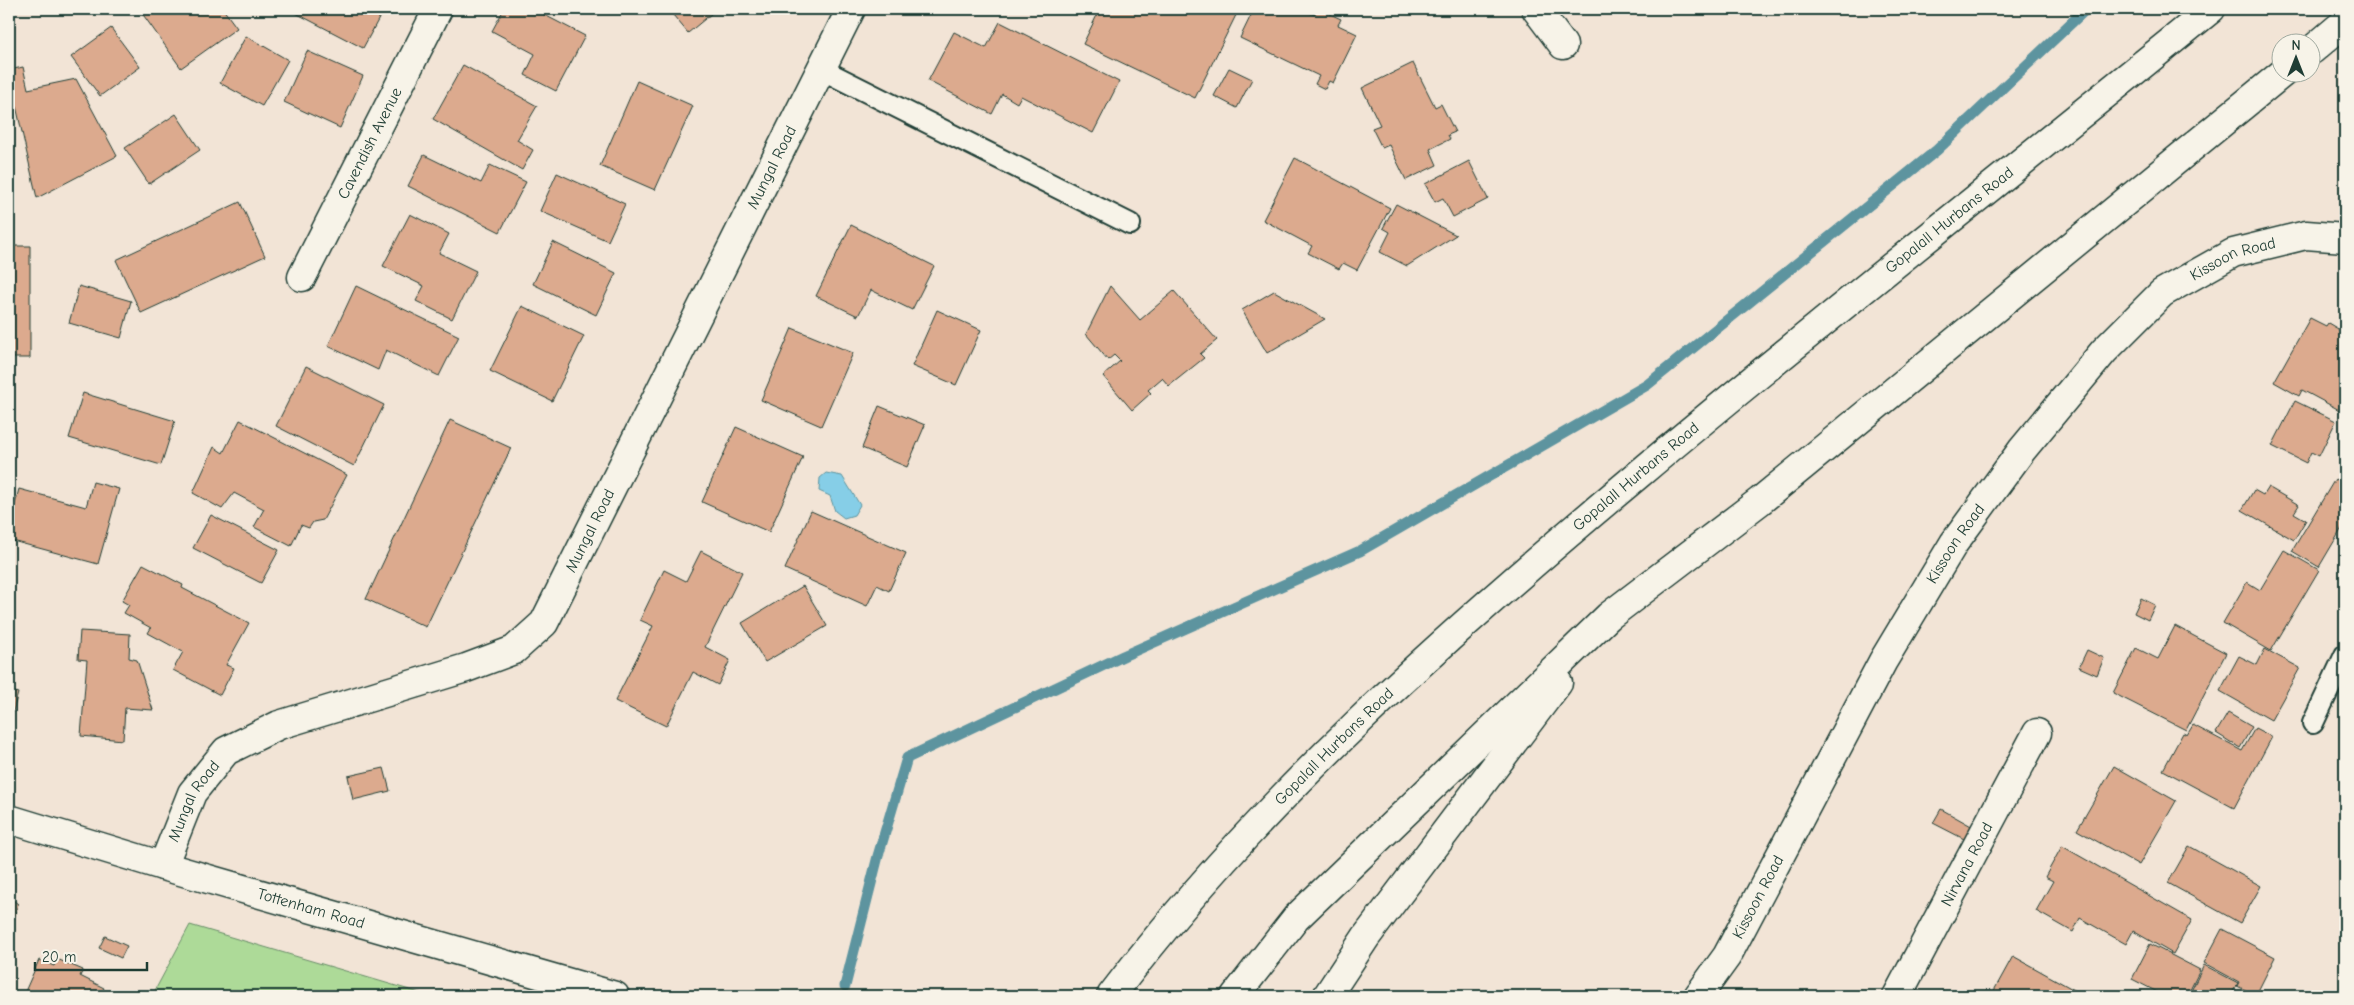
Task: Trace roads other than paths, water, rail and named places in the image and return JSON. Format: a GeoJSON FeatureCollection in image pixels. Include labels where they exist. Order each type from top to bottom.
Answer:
{"type":"FeatureCollection","features":[{"type":"Feature","properties":{"kind":"main road","name":"Cavendish Avenue"},"geometry":{"type":"LineString","coordinates":[[302,277],[438,9]]}},
{"type":"Feature","properties":{"kind":"main road","name":"Mungal Road"},"geometry":{"type":"LineString","coordinates":[[163,866],[192,793],[226,752],[279,725],[466,668],[514,650],[544,623],[851,9]]}},
{"type":"Feature","properties":{"kind":"main road"},"geometry":{"type":"LineString","coordinates":[[1536,9],[1563,45]]}},
{"type":"Feature","properties":{"kind":"main road","name":"Gopalall Hurbans Road"},"geometry":{"type":"LineString","coordinates":[[1111,996],[1181,908],[1226,856],[1321,759],[1513,580],[1696,426],[2211,9]]}},
{"type":"Feature","properties":{"kind":"main road"},"geometry":{"type":"LineString","coordinates":[[2322,42],[2345,22]]}},
{"type":"Feature","properties":{"kind":"main road"},"geometry":{"type":"LineString","coordinates":[[1235,996],[1296,918],[1609,616],[1768,495],[2272,82]]}},
{"type":"Feature","properties":{"kind":"main road","name":"Kissoon Road"},"geometry":{"type":"LineString","coordinates":[[1698,996],[1727,956],[1883,662],[1954,543],[2022,450],[2104,351],[2162,293],[2233,253],[2306,235],[2345,238]]}},
{"type":"Feature","properties":{"kind":"main road"},"geometry":{"type":"LineString","coordinates":[[1327,996],[1366,937],[1609,616]]}},
{"type":"Feature","properties":{"kind":"main road","name":"Nirvana Road"},"geometry":{"type":"LineString","coordinates":[[1897,996],[2037,733]]}},
{"type":"Feature","properties":{"kind":"main road","name":"Tottenham Road"},"geometry":{"type":"LineString","coordinates":[[9,819],[163,866],[615,996]]}},
{"type":"Feature","properties":{"kind":"main road"},"geometry":{"type":"LineString","coordinates":[[1089,996],[1181,908]]}},
{"type":"Feature","properties":{"kind":"lane"},"geometry":{"type":"LineString","coordinates":[[821,69],[1130,224]]}},
{"type":"Feature","properties":{"kind":"lane"},"geometry":{"type":"LineString","coordinates":[[2313,723],[2345,655]]}},
{"type":"Feature","properties":{"kind":"water"},"geometry":{"type":"Polygon","coordinates":[[[826,473],[842,476],[860,505],[854,515],[844,518],[835,511],[830,496],[819,491],[820,478],[826,473]]]}},
{"type":"Feature","properties":{"kind":"waterway"},"geometry":{"type":"LineString","coordinates":[[845,986],[878,856],[907,758],[1123,656],[1360,551],[1647,385],[1937,150],[2086,9]]}}]}
